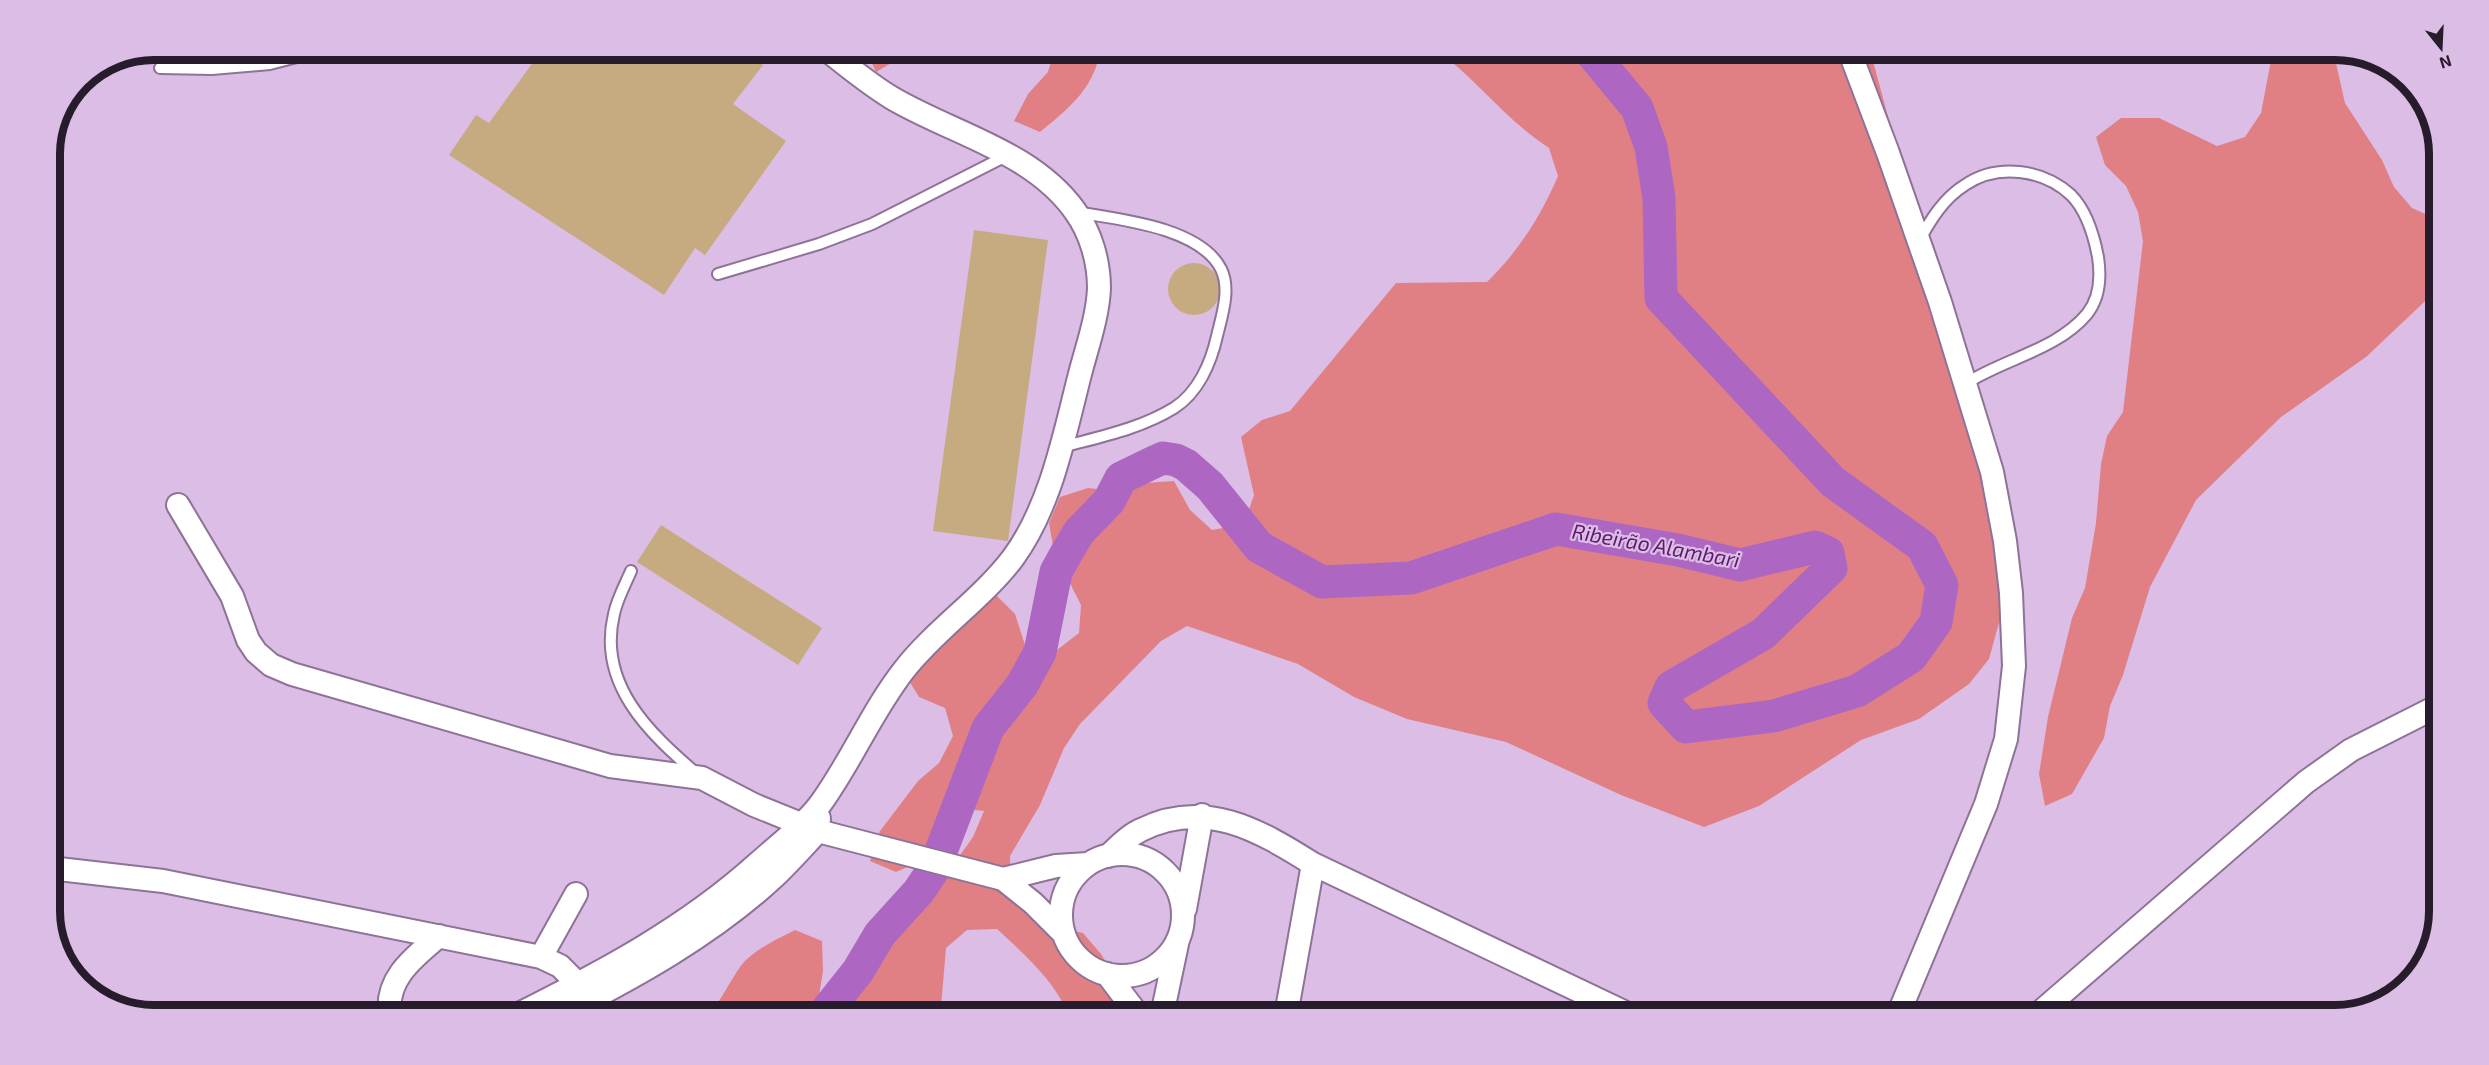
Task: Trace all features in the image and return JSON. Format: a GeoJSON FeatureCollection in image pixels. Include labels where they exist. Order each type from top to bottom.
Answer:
{"type":"FeatureCollection","features":[{"type":"Feature","properties":{"kind":"street"},"geometry":{"type":"LineString","coordinates":[[580,1005],[672,954],[772,879],[809,827],[820,804],[881,702],[906,667],[994,582],[1015,555],[1036,521],[1089,339],[1099,290],[1096,254],[1076,212],[1043,178],[1008,155],[894,99],[839,60]]}},
{"type":"Feature","properties":{"kind":"street"},"geometry":{"type":"LineString","coordinates":[[1853,60],[1919,241],[1992,472],[2005,541],[2011,593],[2014,666],[2012,701],[2006,739],[1986,804],[1903,1005]]}},
{"type":"Feature","properties":{"kind":"street"},"geometry":{"type":"LineString","coordinates":[[178,505],[232,596],[248,640],[256,652],[271,665],[292,674],[610,766],[702,778],[754,805],[809,827],[995,876],[1033,903],[1064,934]]}},
{"type":"Feature","properties":{"kind":"street"},"geometry":{"type":"LineString","coordinates":[[2050,1005],[2306,782],[2351,750],[2429,711]]}},
{"type":"Feature","properties":{"kind":"street"},"geometry":{"type":"LineString","coordinates":[[1164,1005],[1184,916],[1202,815]]}},
{"type":"Feature","properties":{"kind":"street"},"geometry":{"type":"LineString","coordinates":[[1178,940],[1169,954],[1156,966],[1132,975],[1107,974],[1088,966],[1073,952],[1064,934],[1061,915],[1064,895],[1074,877],[1138,831],[1168,819],[1202,815],[1265,836],[1313,864],[1607,1005]]}},
{"type":"Feature","properties":{"kind":"street"},"geometry":{"type":"LineString","coordinates":[[538,1005],[660,939],[710,904],[809,827]]}},
{"type":"Feature","properties":{"kind":"street"},"geometry":{"type":"LineString","coordinates":[[995,876],[1130,854],[1151,861],[1169,875],[1180,894],[1184,916]]}},
{"type":"Feature","properties":{"kind":"street"},"geometry":{"type":"LineString","coordinates":[[1288,1005],[1313,864]]}},
{"type":"Feature","properties":{"kind":"street"},"geometry":{"type":"LineString","coordinates":[[60,869],[163,881],[541,957],[560,966],[578,984]]}},
{"type":"Feature","properties":{"kind":"street"},"geometry":{"type":"LineString","coordinates":[[541,957],[576,894]]}},
{"type":"Feature","properties":{"kind":"street"},"geometry":{"type":"LineString","coordinates":[[390,1005],[391,990],[399,975],[439,936]]}},
{"type":"Feature","properties":{"kind":"street"},"geometry":{"type":"LineString","coordinates":[[1107,974],[1130,1005]]}},
{"type":"Feature","properties":{"kind":"lane"},"geometry":{"type":"LineString","coordinates":[[160,68],[212,69],[270,64],[285,60]]}},
{"type":"Feature","properties":{"kind":"lane"},"geometry":{"type":"LineString","coordinates":[[718,274],[819,244],[872,224],[1008,155]]}},
{"type":"Feature","properties":{"kind":"lane"},"geometry":{"type":"LineString","coordinates":[[1919,241],[1933,216],[1965,184],[1985,175],[2008,171],[2030,174],[2054,183],[2072,196],[2085,215],[2096,244],[2100,267],[2098,293],[2088,312],[2071,330],[1965,384]]}},
{"type":"Feature","properties":{"kind":"lane"},"geometry":{"type":"LineString","coordinates":[[1059,448],[1141,424],[1175,407],[1196,387],[1213,355],[1226,291],[1221,268],[1203,248],[1172,232],[1143,224],[1076,212]]}},
{"type":"Feature","properties":{"kind":"lane"},"geometry":{"type":"LineString","coordinates":[[631,571],[614,612],[610,638],[623,690],[640,721],[702,778]]}},
{"type":"Feature","properties":{"kind":"shaded area"},"geometry":{"type":"Polygon","coordinates":[[[871,60],[896,60],[876,72],[871,60]]]}},
{"type":"Feature","properties":{"kind":"shaded area"},"geometry":{"type":"Polygon","coordinates":[[[1051,60],[1098,60],[1092,76],[1079,97],[1040,132],[1014,121],[1028,94],[1048,72],[1051,60]]]}},
{"type":"Feature","properties":{"kind":"shaded area"},"geometry":{"type":"Polygon","coordinates":[[[1450,60],[1873,60],[2009,565],[2005,601],[1989,659],[1969,684],[1919,719],[1861,740],[1759,806],[1704,827],[1621,795],[1506,742],[1407,719],[1354,697],[1298,664],[1187,626],[1161,641],[1080,724],[1064,748],[1040,805],[1010,856],[1011,886],[1054,926],[1083,933],[1101,954],[1131,1005],[1064,1005],[1047,979],[997,929],[967,930],[946,948],[941,1005],[849,1005],[874,951],[917,903],[938,886],[973,837],[984,811],[956,808],[926,859],[896,872],[870,861],[880,831],[918,781],[939,763],[953,736],[945,708],[919,697],[903,671],[994,593],[1015,614],[1025,645],[1057,650],[1079,633],[1081,605],[1054,552],[1049,523],[1060,497],[1088,488],[1116,491],[1144,483],[1174,481],[1190,510],[1212,530],[1244,524],[1254,495],[1241,437],[1262,420],[1290,411],[1396,283],[1487,282],[1519,246],[1544,205],[1558,176],[1549,148],[1519,125],[1450,60]]]}},
{"type":"Feature","properties":{"kind":"shaded area"},"geometry":{"type":"Polygon","coordinates":[[[2271,60],[2335,60],[2345,103],[2382,160],[2394,187],[2412,208],[2429,216],[2429,298],[2366,357],[2281,417],[2196,500],[2150,587],[2123,675],[2110,706],[2104,738],[2072,794],[2045,806],[2039,774],[2048,717],[2072,618],[2085,588],[2096,523],[2101,464],[2107,436],[2123,412],[2143,241],[2138,212],[2126,186],[2105,165],[2096,137],[2121,118],[2159,118],[2217,146],[2245,137],[2261,113],[2271,60]]]}},
{"type":"Feature","properties":{"kind":"shaded area"},"geometry":{"type":"Polygon","coordinates":[[[795,930],[822,941],[823,971],[818,1005],[716,1005],[745,961],[766,945],[795,930]]]}},
{"type":"Feature","properties":{"kind":"building"},"geometry":{"type":"Polygon","coordinates":[[[535,60],[756,60],[763,65],[733,104],[786,141],[705,255],[695,248],[664,295],[449,155],[476,115],[489,123],[535,60]]]}},
{"type":"Feature","properties":{"kind":"building"},"geometry":{"type":"Polygon","coordinates":[[[974,230],[1048,240],[1008,541],[933,531],[974,230]]]}},
{"type":"Feature","properties":{"kind":"building"},"geometry":{"type":"Polygon","coordinates":[[[1189,263],[1199,263],[1213,270],[1220,289],[1213,308],[1199,315],[1189,315],[1179,311],[1172,304],[1168,294],[1168,284],[1172,274],[1179,267],[1189,263]]]}},
{"type":"Feature","properties":{"kind":"building"},"geometry":{"type":"Polygon","coordinates":[[[661,525],[822,628],[798,665],[637,562],[661,525]]]}},
{"type":"Feature","properties":{"kind":"waterway","name":"Ribeirão Alambari"},"geometry":{"type":"LineString","coordinates":[[831,1005],[858,971],[880,934],[919,891],[935,867],[988,728],[1022,685],[1040,652],[1056,572],[1079,532],[1109,501],[1121,478],[1163,458],[1176,460],[1186,465],[1210,486],[1259,547],[1322,582],[1411,578],[1556,529],[1678,550],[1740,565],[1815,547],[1828,553],[1831,568],[1763,634],[1671,687],[1664,703],[1686,727],[1774,716],[1857,691],[1911,657],[1936,622],[1942,585],[1922,546],[1833,482],[1661,298],[1659,198],[1651,147],[1637,108],[1597,60]]}}]}
